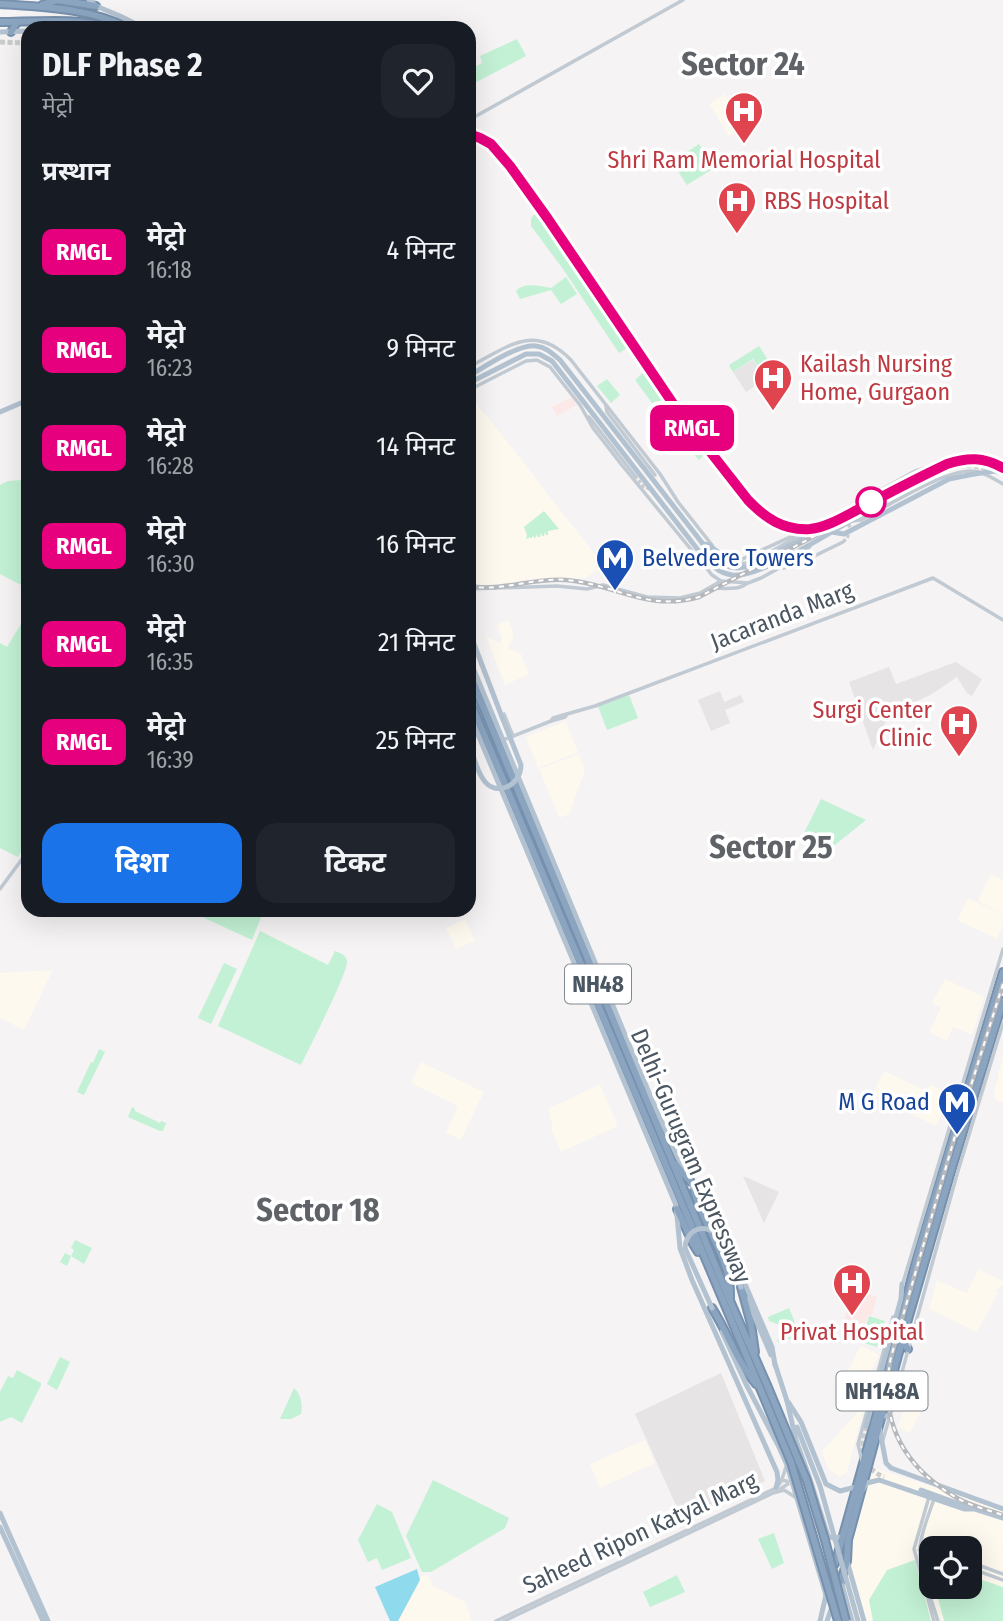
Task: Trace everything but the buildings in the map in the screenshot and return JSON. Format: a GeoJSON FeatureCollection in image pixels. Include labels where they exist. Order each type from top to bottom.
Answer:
{"type":"FeatureCollection","features":[{"type":"Feature","properties":{"kind":"highway"},"geometry":{"type":"LineString","coordinates":[[40,6],[57,0],[96,6]]}},
{"type":"Feature","properties":{"kind":"highway"},"geometry":{"type":"LineString","coordinates":[[0,4],[40,6],[99,16],[112,21]]}},
{"type":"Feature","properties":{"kind":"highway"},"geometry":{"type":"LineString","coordinates":[[0,22],[21,22]]}},
{"type":"Feature","properties":{"kind":"highway"},"geometry":{"type":"LineString","coordinates":[[11,32],[17,22]]}},
{"type":"Feature","properties":{"kind":"highway"},"geometry":{"type":"LineString","coordinates":[[480,698],[482,688]]}},
{"type":"Feature","properties":{"kind":"highway","name":"Delhi-Gurugram Expressway"},"geometry":{"type":"LineString","coordinates":[[476,689],[756,1361],[791,1462],[838,1621]]}},
{"type":"Feature","properties":{"kind":"highway","name":"Delhi-Gurugram Expressway"},"geometry":{"type":"LineString","coordinates":[[476,715],[706,1262],[807,1481],[846,1621]]}},
{"type":"Feature","properties":{"kind":"highway"},"geometry":{"type":"LineString","coordinates":[[476,730],[489,746]]}},
{"type":"Feature","properties":{"kind":"highway","name":"NH148A"},"geometry":{"type":"LineString","coordinates":[[841,1581],[847,1561],[848,1540],[863,1464],[916,1249],[928,1217],[937,1176],[979,1039],[1003,972]]}},
{"type":"Feature","properties":{"kind":"highway","name":"NH148A"},"geometry":{"type":"LineString","coordinates":[[835,1564],[879,1426],[886,1416],[902,1341],[1003,1002]]}},
{"type":"Feature","properties":{"kind":"highway"},"geometry":{"type":"LineString","coordinates":[[671,1160],[691,1182]]}},
{"type":"Feature","properties":{"kind":"highway"},"geometry":{"type":"LineString","coordinates":[[674,1185],[677,1207],[693,1244],[706,1262]]}},
{"type":"Feature","properties":{"kind":"highway"},"geometry":{"type":"LineString","coordinates":[[694,1191],[724,1261],[729,1278],[731,1303]]}},
{"type":"Feature","properties":{"kind":"highway"},"geometry":{"type":"LineString","coordinates":[[928,1217],[937,1220]]}},
{"type":"Feature","properties":{"kind":"highway"},"geometry":{"type":"LineString","coordinates":[[916,1249],[928,1251]]}},
{"type":"Feature","properties":{"kind":"highway"},"geometry":{"type":"LineString","coordinates":[[741,1287],[756,1361]]}},
{"type":"Feature","properties":{"kind":"highway"},"geometry":{"type":"LineString","coordinates":[[912,1306],[918,1313]]}},
{"type":"Feature","properties":{"kind":"highway"},"geometry":{"type":"LineString","coordinates":[[712,1308],[750,1376],[763,1386]]}},
{"type":"Feature","properties":{"kind":"highway"},"geometry":{"type":"LineString","coordinates":[[902,1341],[908,1349]]}},
{"type":"Feature","properties":{"kind":"main road"},"geometry":{"type":"LineString","coordinates":[[87,0],[130,21]]}},
{"type":"Feature","properties":{"kind":"main road"},"geometry":{"type":"LineString","coordinates":[[0,32],[21,31]]}},
{"type":"Feature","properties":{"kind":"main road"},"geometry":{"type":"LineString","coordinates":[[476,372],[530,342],[552,353],[703,544],[722,564],[736,569],[757,564],[802,536],[910,478],[943,462],[960,459]]}},
{"type":"Feature","properties":{"kind":"main road"},"geometry":{"type":"LineString","coordinates":[[476,379],[526,354],[544,356],[552,361],[698,550],[713,567],[732,575],[757,572],[942,471],[959,466]]}},
{"type":"Feature","properties":{"kind":"main road"},"geometry":{"type":"LineString","coordinates":[[0,413],[21,404]]}},
{"type":"Feature","properties":{"kind":"main road"},"geometry":{"type":"LineString","coordinates":[[832,532],[844,534],[949,479],[1003,470]]}},
{"type":"Feature","properties":{"kind":"main road"},"geometry":{"type":"LineString","coordinates":[[802,536],[815,525]]}},
{"type":"Feature","properties":{"kind":"main road"},"geometry":{"type":"LineString","coordinates":[[703,544],[719,553]]}},
{"type":"Feature","properties":{"kind":"main road"},"geometry":{"type":"LineString","coordinates":[[476,651],[521,765],[521,771],[512,785],[503,789],[492,788],[484,782],[476,761]]}},
{"type":"Feature","properties":{"kind":"main road"},"geometry":{"type":"LineString","coordinates":[[476,674],[652,1100],[694,1191],[720,1227],[727,1242],[772,1347],[775,1365]]}},
{"type":"Feature","properties":{"kind":"main road"},"geometry":{"type":"LineString","coordinates":[[476,730],[677,1207],[680,1248],[777,1472],[778,1489]]}},
{"type":"Feature","properties":{"kind":"main road"},"geometry":{"type":"LineString","coordinates":[[820,1621],[825,1595],[787,1465],[685,1248],[689,1235],[696,1230],[703,1228],[718,1236],[775,1365],[820,1486],[858,1621]]}},
{"type":"Feature","properties":{"kind":"main road"},"geometry":{"type":"LineString","coordinates":[[866,1426],[901,1299],[902,1284]]}},
{"type":"Feature","properties":{"kind":"main road"},"geometry":{"type":"LineString","coordinates":[[787,1401],[801,1422],[826,1484],[845,1491],[859,1489],[867,1483],[879,1480],[964,1509],[975,1509]]}},
{"type":"Feature","properties":{"kind":"main road"},"geometry":{"type":"LineString","coordinates":[[787,1401],[796,1440],[828,1536],[842,1537]]}},
{"type":"Feature","properties":{"kind":"main road"},"geometry":{"type":"LineString","coordinates":[[754,1419],[765,1421]]}},
{"type":"Feature","properties":{"kind":"main road"},"geometry":{"type":"LineString","coordinates":[[879,1426],[886,1463],[902,1473],[1003,1509]]}},
{"type":"Feature","properties":{"kind":"main road"},"geometry":{"type":"LineString","coordinates":[[884,1477],[1003,1518]]}},
{"type":"Feature","properties":{"kind":"main road"},"geometry":{"type":"LineString","coordinates":[[800,1512],[809,1513],[819,1507]]}},
{"type":"Feature","properties":{"kind":"main road"},"geometry":{"type":"LineString","coordinates":[[0,1513],[48,1621]]}},
{"type":"Feature","properties":{"kind":"main road"},"geometry":{"type":"LineString","coordinates":[[0,1527],[43,1621]]}},
{"type":"Feature","properties":{"kind":"main road"},"geometry":{"type":"LineString","coordinates":[[847,1561],[864,1621]]}},
{"type":"Feature","properties":{"kind":"main road","name":"NH148A"},"geometry":{"type":"LineString","coordinates":[[825,1595],[835,1564]]}},
{"type":"Feature","properties":{"kind":"main road"},"geometry":{"type":"LineString","coordinates":[[820,1575],[831,1577]]}},
{"type":"Feature","properties":{"kind":"main road"},"geometry":{"type":"LineString","coordinates":[[827,1621],[841,1581]]}},
{"type":"Feature","properties":{"kind":"main road"},"geometry":{"type":"LineString","coordinates":[[841,1581],[852,1621]]}},
{"type":"Feature","properties":{"kind":"street"},"geometry":{"type":"LineString","coordinates":[[476,116],[682,0]]}},
{"type":"Feature","properties":{"kind":"street"},"geometry":{"type":"LineString","coordinates":[[476,364],[522,341],[541,340],[551,343],[565,354],[660,474],[678,502],[726,558],[743,564],[802,536]]}},
{"type":"Feature","properties":{"kind":"street"},"geometry":{"type":"LineString","coordinates":[[476,386],[526,361],[537,360],[550,367],[635,476]]}},
{"type":"Feature","properties":{"kind":"street"},"geometry":{"type":"LineString","coordinates":[[605,404],[607,412],[655,475]]}},
{"type":"Feature","properties":{"kind":"street"},"geometry":{"type":"LineString","coordinates":[[580,405],[593,428],[706,569],[721,581],[748,583]]}},
{"type":"Feature","properties":{"kind":"street"},"geometry":{"type":"LineString","coordinates":[[910,478],[939,461],[960,455],[978,455],[1003,463]]}},
{"type":"Feature","properties":{"kind":"street"},"geometry":{"type":"LineString","coordinates":[[736,562],[878,494],[915,471],[925,468]]}},
{"type":"Feature","properties":{"kind":"street"},"geometry":{"type":"LineString","coordinates":[[853,519],[861,520],[935,481],[960,472],[979,472],[1003,484]]}},
{"type":"Feature","properties":{"kind":"street"},"geometry":{"type":"LineString","coordinates":[[476,589],[557,586],[587,589],[603,585],[647,597],[680,598],[706,590],[739,588],[805,553],[814,542]]}},
{"type":"Feature","properties":{"kind":"street"},"geometry":{"type":"LineString","coordinates":[[781,567],[794,566],[843,542]]}},
{"type":"Feature","properties":{"kind":"street","name":"Jacaranda Marg"},"geometry":{"type":"LineString","coordinates":[[503,740],[933,578],[1003,620]]}},
{"type":"Feature","properties":{"kind":"street"},"geometry":{"type":"LineString","coordinates":[[706,590],[721,581]]}},
{"type":"Feature","properties":{"kind":"street"},"geometry":{"type":"LineString","coordinates":[[476,648],[513,737]]}},
{"type":"Feature","properties":{"kind":"street"},"geometry":{"type":"LineString","coordinates":[[0,889],[21,860]]}},
{"type":"Feature","properties":{"kind":"street"},"geometry":{"type":"LineString","coordinates":[[979,1039],[1003,950]]}},
{"type":"Feature","properties":{"kind":"street"},"geometry":{"type":"LineString","coordinates":[[883,1440],[886,1416],[925,1290],[986,1065],[1003,1023]]}},
{"type":"Feature","properties":{"kind":"street"},"geometry":{"type":"LineString","coordinates":[[863,1464],[858,1444],[902,1284],[916,1249],[937,1176]]}},
{"type":"Feature","properties":{"kind":"street","name":"Saheed Ripon Katyal Marg"},"geometry":{"type":"LineString","coordinates":[[504,1621],[778,1489],[787,1465]]}},
{"type":"Feature","properties":{"kind":"street","name":"Saheed Ripon Katyal Marg"},"geometry":{"type":"LineString","coordinates":[[496,1621],[778,1489],[787,1490],[796,1498]]}},
{"type":"Feature","properties":{"kind":"street"},"geometry":{"type":"LineString","coordinates":[[932,1498],[917,1547],[936,1621]]}},
{"type":"Feature","properties":{"kind":"street"},"geometry":{"type":"LineString","coordinates":[[982,1567],[1003,1577]]}},
{"type":"Feature","properties":{"kind":"street"},"geometry":{"type":"LineString","coordinates":[[982,1571],[1003,1577]]}},
{"type":"Feature","properties":{"kind":"shaded area"},"geometry":{"type":"Polygon","coordinates":[[[725,94],[744,126],[729,136],[709,104],[725,94]]]}},
{"type":"Feature","properties":{"kind":"shaded area"},"geometry":{"type":"Polygon","coordinates":[[[753,360],[765,379],[746,392],[733,372],[753,360]]]}},
{"type":"Feature","properties":{"kind":"shaded area"},"geometry":{"type":"Polygon","coordinates":[[[572,397],[576,405],[557,416],[552,407],[572,397]]]}},
{"type":"Feature","properties":{"kind":"shaded area"},"geometry":{"type":"Polygon","coordinates":[[[476,403],[603,565],[586,578],[476,586],[476,403]]]}},
{"type":"Feature","properties":{"kind":"shaded area"},"geometry":{"type":"Polygon","coordinates":[[[508,620],[514,635],[508,648],[521,654],[529,674],[505,685],[486,636],[500,643],[502,639],[497,625],[508,620]]]}},
{"type":"Feature","properties":{"kind":"shaded area"},"geometry":{"type":"Polygon","coordinates":[[[956,662],[982,679],[972,696],[957,677],[932,694],[897,711],[885,723],[873,750],[849,682],[889,667],[896,684],[956,662]]]}},
{"type":"Feature","properties":{"kind":"shaded area"},"geometry":{"type":"Polygon","coordinates":[[[720,691],[724,702],[741,695],[744,702],[725,710],[730,723],[711,731],[698,700],[720,691]]]}},
{"type":"Feature","properties":{"kind":"shaded area"},"geometry":{"type":"Polygon","coordinates":[[[566,721],[578,752],[538,768],[526,737],[566,721]]]}},
{"type":"Feature","properties":{"kind":"shaded area"},"geometry":{"type":"Polygon","coordinates":[[[579,754],[585,771],[569,814],[559,818],[539,769],[579,754]]]}},
{"type":"Feature","properties":{"kind":"shaded area"},"geometry":{"type":"Polygon","coordinates":[[[991,874],[1003,880],[1003,914],[978,900],[991,874]]]}},
{"type":"Feature","properties":{"kind":"shaded area"},"geometry":{"type":"Polygon","coordinates":[[[968,898],[1003,915],[1003,926],[997,939],[957,920],[968,898]]]}},
{"type":"Feature","properties":{"kind":"shaded area"},"geometry":{"type":"Polygon","coordinates":[[[465,919],[475,941],[456,949],[446,928],[465,919]]]}},
{"type":"Feature","properties":{"kind":"shaded area"},"geometry":{"type":"Polygon","coordinates":[[[53,970],[24,1030],[0,1018],[0,973],[53,970]]]}},
{"type":"Feature","properties":{"kind":"shaded area"},"geometry":{"type":"Polygon","coordinates":[[[945,979],[984,997],[972,1035],[953,1027],[947,1041],[929,1032],[941,1007],[932,1003],[945,979]]]}},
{"type":"Feature","properties":{"kind":"shaded area"},"geometry":{"type":"Polygon","coordinates":[[[1003,1055],[1003,1103],[993,1098],[1003,1055]]]}},
{"type":"Feature","properties":{"kind":"shaded area"},"geometry":{"type":"Polygon","coordinates":[[[421,1062],[484,1092],[461,1140],[446,1133],[458,1106],[411,1083],[421,1062]]]}},
{"type":"Feature","properties":{"kind":"shaded area"},"geometry":{"type":"Polygon","coordinates":[[[884,1071],[926,1091],[930,1085],[952,1095],[936,1126],[872,1095],[884,1071]]]}},
{"type":"Feature","properties":{"kind":"shaded area"},"geometry":{"type":"Polygon","coordinates":[[[600,1084],[618,1126],[561,1152],[552,1131],[548,1109],[600,1084]]]}},
{"type":"Feature","properties":{"kind":"shaded area"},"geometry":{"type":"Polygon","coordinates":[[[743,1176],[779,1192],[764,1223],[743,1176]]]}},
{"type":"Feature","properties":{"kind":"shaded area"},"geometry":{"type":"Polygon","coordinates":[[[978,1269],[1003,1281],[1003,1285],[995,1290],[998,1293],[977,1332],[929,1309],[937,1280],[967,1293],[978,1269]]]}},
{"type":"Feature","properties":{"kind":"shaded area"},"geometry":{"type":"Polygon","coordinates":[[[853,1287],[877,1297],[872,1315],[868,1315],[864,1328],[844,1323],[853,1287]]]}},
{"type":"Feature","properties":{"kind":"shaded area"},"geometry":{"type":"Polygon","coordinates":[[[861,1345],[879,1355],[861,1395],[841,1385],[861,1345]]]}},
{"type":"Feature","properties":{"kind":"shaded area"},"geometry":{"type":"Polygon","coordinates":[[[721,1373],[765,1481],[683,1521],[635,1414],[721,1373]]]}},
{"type":"Feature","properties":{"kind":"shaded area"},"geometry":{"type":"Polygon","coordinates":[[[906,1401],[922,1409],[910,1433],[898,1427],[906,1401]]]}},
{"type":"Feature","properties":{"kind":"shaded area"},"geometry":{"type":"Polygon","coordinates":[[[865,1404],[847,1473],[840,1477],[828,1469],[822,1451],[865,1404]]]}},
{"type":"Feature","properties":{"kind":"shaded area"},"geometry":{"type":"Polygon","coordinates":[[[645,1440],[655,1463],[600,1488],[590,1464],[645,1440]]]}},
{"type":"Feature","properties":{"kind":"shaded area"},"geometry":{"type":"Polygon","coordinates":[[[865,1465],[1003,1509],[1003,1621],[842,1621],[833,1588],[865,1465]]]}},
{"type":"Feature","properties":{"kind":"shaded area"},"geometry":{"type":"Polygon","coordinates":[[[428,1575],[433,1586],[465,1602],[472,1621],[398,1621],[421,1576],[428,1575]]]}},
{"type":"Feature","properties":{"kind":"green space"},"geometry":{"type":"Polygon","coordinates":[[[517,39],[526,56],[476,82],[476,66],[482,63],[480,56],[517,39]]]}},
{"type":"Feature","properties":{"kind":"green space"},"geometry":{"type":"Polygon","coordinates":[[[699,144],[714,168],[687,185],[672,162],[699,144]]]}},
{"type":"Feature","properties":{"kind":"green space"},"geometry":{"type":"Polygon","coordinates":[[[533,215],[540,215],[630,346],[619,353],[531,226],[533,215]]]}},
{"type":"Feature","properties":{"kind":"green space"},"geometry":{"type":"Polygon","coordinates":[[[566,277],[577,294],[561,304],[551,290],[520,299],[516,291],[527,286],[551,288],[566,277]]]}},
{"type":"Feature","properties":{"kind":"green space"},"geometry":{"type":"Polygon","coordinates":[[[759,346],[775,371],[765,377],[753,359],[733,372],[729,365],[759,346]]]}},
{"type":"Feature","properties":{"kind":"green space"},"geometry":{"type":"Polygon","coordinates":[[[644,372],[703,456],[699,460],[635,380],[644,372]]]}},
{"type":"Feature","properties":{"kind":"green space"},"geometry":{"type":"Polygon","coordinates":[[[607,379],[620,395],[611,403],[597,386],[607,379]]]}},
{"type":"Feature","properties":{"kind":"green space"},"geometry":{"type":"Polygon","coordinates":[[[21,480],[21,585],[0,574],[0,485],[21,480]]]}},
{"type":"Feature","properties":{"kind":"green space"},"geometry":{"type":"Polygon","coordinates":[[[544,511],[559,529],[548,531],[548,535],[545,532],[544,536],[541,533],[540,537],[537,534],[534,538],[533,535],[532,538],[529,536],[526,539],[524,527],[544,511]]]}},
{"type":"Feature","properties":{"kind":"green space"},"geometry":{"type":"Polygon","coordinates":[[[21,624],[21,852],[18,857],[0,848],[0,643],[7,647],[21,624]]]}},
{"type":"Feature","properties":{"kind":"green space"},"geometry":{"type":"Polygon","coordinates":[[[629,695],[638,718],[607,730],[598,706],[629,695]]]}},
{"type":"Feature","properties":{"kind":"green space"},"geometry":{"type":"Polygon","coordinates":[[[821,799],[866,820],[821,856],[802,837],[821,799]]]}},
{"type":"Feature","properties":{"kind":"green space"},"geometry":{"type":"Polygon","coordinates":[[[202,917],[261,917],[252,940],[202,917]]]}},
{"type":"Feature","properties":{"kind":"green space"},"geometry":{"type":"Polygon","coordinates":[[[260,931],[328,965],[335,951],[342,954],[347,961],[342,979],[301,1065],[218,1026],[260,931]]]}},
{"type":"Feature","properties":{"kind":"green space"},"geometry":{"type":"Polygon","coordinates":[[[224,963],[237,969],[211,1024],[198,1018],[224,963]]]}},
{"type":"Feature","properties":{"kind":"green space"},"geometry":{"type":"Polygon","coordinates":[[[99,1049],[105,1052],[84,1095],[77,1092],[99,1049]]]}},
{"type":"Feature","properties":{"kind":"green space"},"geometry":{"type":"Polygon","coordinates":[[[132,1107],[160,1123],[166,1123],[163,1131],[128,1117],[132,1107]]]}},
{"type":"Feature","properties":{"kind":"green space"},"geometry":{"type":"Polygon","coordinates":[[[75,1240],[92,1248],[84,1264],[71,1256],[75,1240]]]}},
{"type":"Feature","properties":{"kind":"green space"},"geometry":{"type":"Polygon","coordinates":[[[65,1253],[71,1256],[67,1266],[60,1262],[65,1253]]]}},
{"type":"Feature","properties":{"kind":"green space"},"geometry":{"type":"Polygon","coordinates":[[[789,1308],[800,1335],[779,1343],[777,1341],[785,1327],[769,1321],[768,1317],[789,1308]]]}},
{"type":"Feature","properties":{"kind":"green space"},"geometry":{"type":"Polygon","coordinates":[[[869,1316],[885,1321],[877,1347],[861,1342],[869,1316]]]}},
{"type":"Feature","properties":{"kind":"green space"},"geometry":{"type":"Polygon","coordinates":[[[60,1357],[70,1362],[57,1390],[47,1384],[60,1357]]]}},
{"type":"Feature","properties":{"kind":"green space"},"geometry":{"type":"Polygon","coordinates":[[[17,1370],[41,1385],[22,1423],[11,1417],[0,1422],[0,1392],[8,1376],[13,1378],[17,1370]]]}},
{"type":"Feature","properties":{"kind":"green space"},"geometry":{"type":"Polygon","coordinates":[[[294,1388],[301,1400],[301,1414],[291,1419],[280,1419],[294,1388]]]}},
{"type":"Feature","properties":{"kind":"green space"},"geometry":{"type":"Polygon","coordinates":[[[433,1480],[509,1518],[505,1528],[431,1572],[422,1572],[406,1536],[433,1480]]]}},
{"type":"Feature","properties":{"kind":"green space"},"geometry":{"type":"Polygon","coordinates":[[[377,1504],[392,1512],[411,1558],[382,1570],[377,1558],[368,1562],[358,1540],[377,1504]]]}},
{"type":"Feature","properties":{"kind":"green space"},"geometry":{"type":"Polygon","coordinates":[[[774,1533],[784,1563],[772,1569],[758,1539],[774,1533]]]}},
{"type":"Feature","properties":{"kind":"green space"},"geometry":{"type":"Polygon","coordinates":[[[915,1560],[919,1575],[919,1599],[925,1599],[931,1621],[873,1621],[869,1600],[887,1570],[915,1560]]]}},
{"type":"Feature","properties":{"kind":"green space"},"geometry":{"type":"Polygon","coordinates":[[[677,1575],[685,1592],[650,1607],[643,1592],[677,1575]]]}},
{"type":"Feature","properties":{"kind":"green space"},"geometry":{"type":"Polygon","coordinates":[[[982,1580],[1003,1587],[1003,1621],[944,1621],[938,1599],[982,1599],[982,1580]]]}},
{"type":"Feature","properties":{"kind":"water"},"geometry":{"type":"Polygon","coordinates":[[[417,1569],[420,1580],[398,1621],[390,1621],[375,1587],[417,1569]]]}},
{"type":"Feature","properties":{"kind":"tunnel"},"geometry":{"type":"LineString","coordinates":[[0,42],[21,43]]}},
{"type":"Feature","properties":{"kind":"tunnel"},"geometry":{"type":"LineString","coordinates":[[960,459],[978,459],[1003,467]]}},
{"type":"Feature","properties":{"kind":"tunnel"},"geometry":{"type":"LineString","coordinates":[[959,466],[981,467],[1003,474]]}},
{"type":"Feature","properties":{"kind":"tunnel"},"geometry":{"type":"LineString","coordinates":[[635,476],[644,487],[651,489]]}},
{"type":"Feature","properties":{"kind":"tunnel"},"geometry":{"type":"LineString","coordinates":[[839,519],[844,520],[850,528],[849,535],[843,542]]}},
{"type":"Feature","properties":{"kind":"tunnel"},"geometry":{"type":"LineString","coordinates":[[866,1426],[863,1442],[866,1462],[884,1477]]}},
{"type":"Feature","properties":{"kind":"railway"},"geometry":{"type":"LineString","coordinates":[[476,137],[491,144],[510,166],[676,408],[748,500],[778,524],[793,528],[822,525],[947,464],[962,460],[976,459],[1003,468]]}},
{"type":"Feature","properties":{"kind":"railway"},"geometry":{"type":"LineString","coordinates":[[476,587],[566,580],[584,582],[647,599],[680,601],[699,597],[826,530]]}},
{"type":"Feature","properties":{"kind":"railway"},"geometry":{"type":"LineString","coordinates":[[1003,984],[955,1136],[891,1357],[888,1380],[892,1421],[898,1439],[909,1456],[922,1471],[957,1498],[1003,1515]]}},
{"type":"Feature","properties":{"kind":"metro line","name":"RMGL"},"geometry":{"type":"LineString","coordinates":[[476,137],[491,144],[510,166],[676,408],[748,500],[769,519],[791,528],[811,529],[836,520],[959,460],[976,458],[1003,468]]}},
{"type":"Feature","properties":{"kind":"place","name":"Shri Ram Memorial Hospital"},"geometry":{"type":"Point","coordinates":[744,145]}},
{"type":"Feature","properties":{"kind":"place","name":"RBS Hospital"},"geometry":{"type":"Point","coordinates":[737,235]}},
{"type":"Feature","properties":{"kind":"place","name":"Kailash Nursing Home, Gurgaon"},"geometry":{"type":"Point","coordinates":[773,412]}},
{"type":"Feature","properties":{"kind":"place","name":"Belvedere Towers"},"geometry":{"type":"Point","coordinates":[615,592]}},
{"type":"Feature","properties":{"kind":"place","name":"Surgi Center Clinic"},"geometry":{"type":"Point","coordinates":[959,758]}},
{"type":"Feature","properties":{"kind":"place","name":"M G Road"},"geometry":{"type":"Point","coordinates":[957,1136]}},
{"type":"Feature","properties":{"kind":"place","name":"Privat Hospital"},"geometry":{"type":"Point","coordinates":[852,1317]}},
{"type":"Feature","properties":{"kind":"district","name":"Sector 24"},"geometry":{"type":"Point","coordinates":[743,64]}},
{"type":"Feature","properties":{"kind":"district","name":"Sector 25"},"geometry":{"type":"Point","coordinates":[771,847]}},
{"type":"Feature","properties":{"kind":"district","name":"Sector 18"},"geometry":{"type":"Point","coordinates":[318,1210]}}]}
